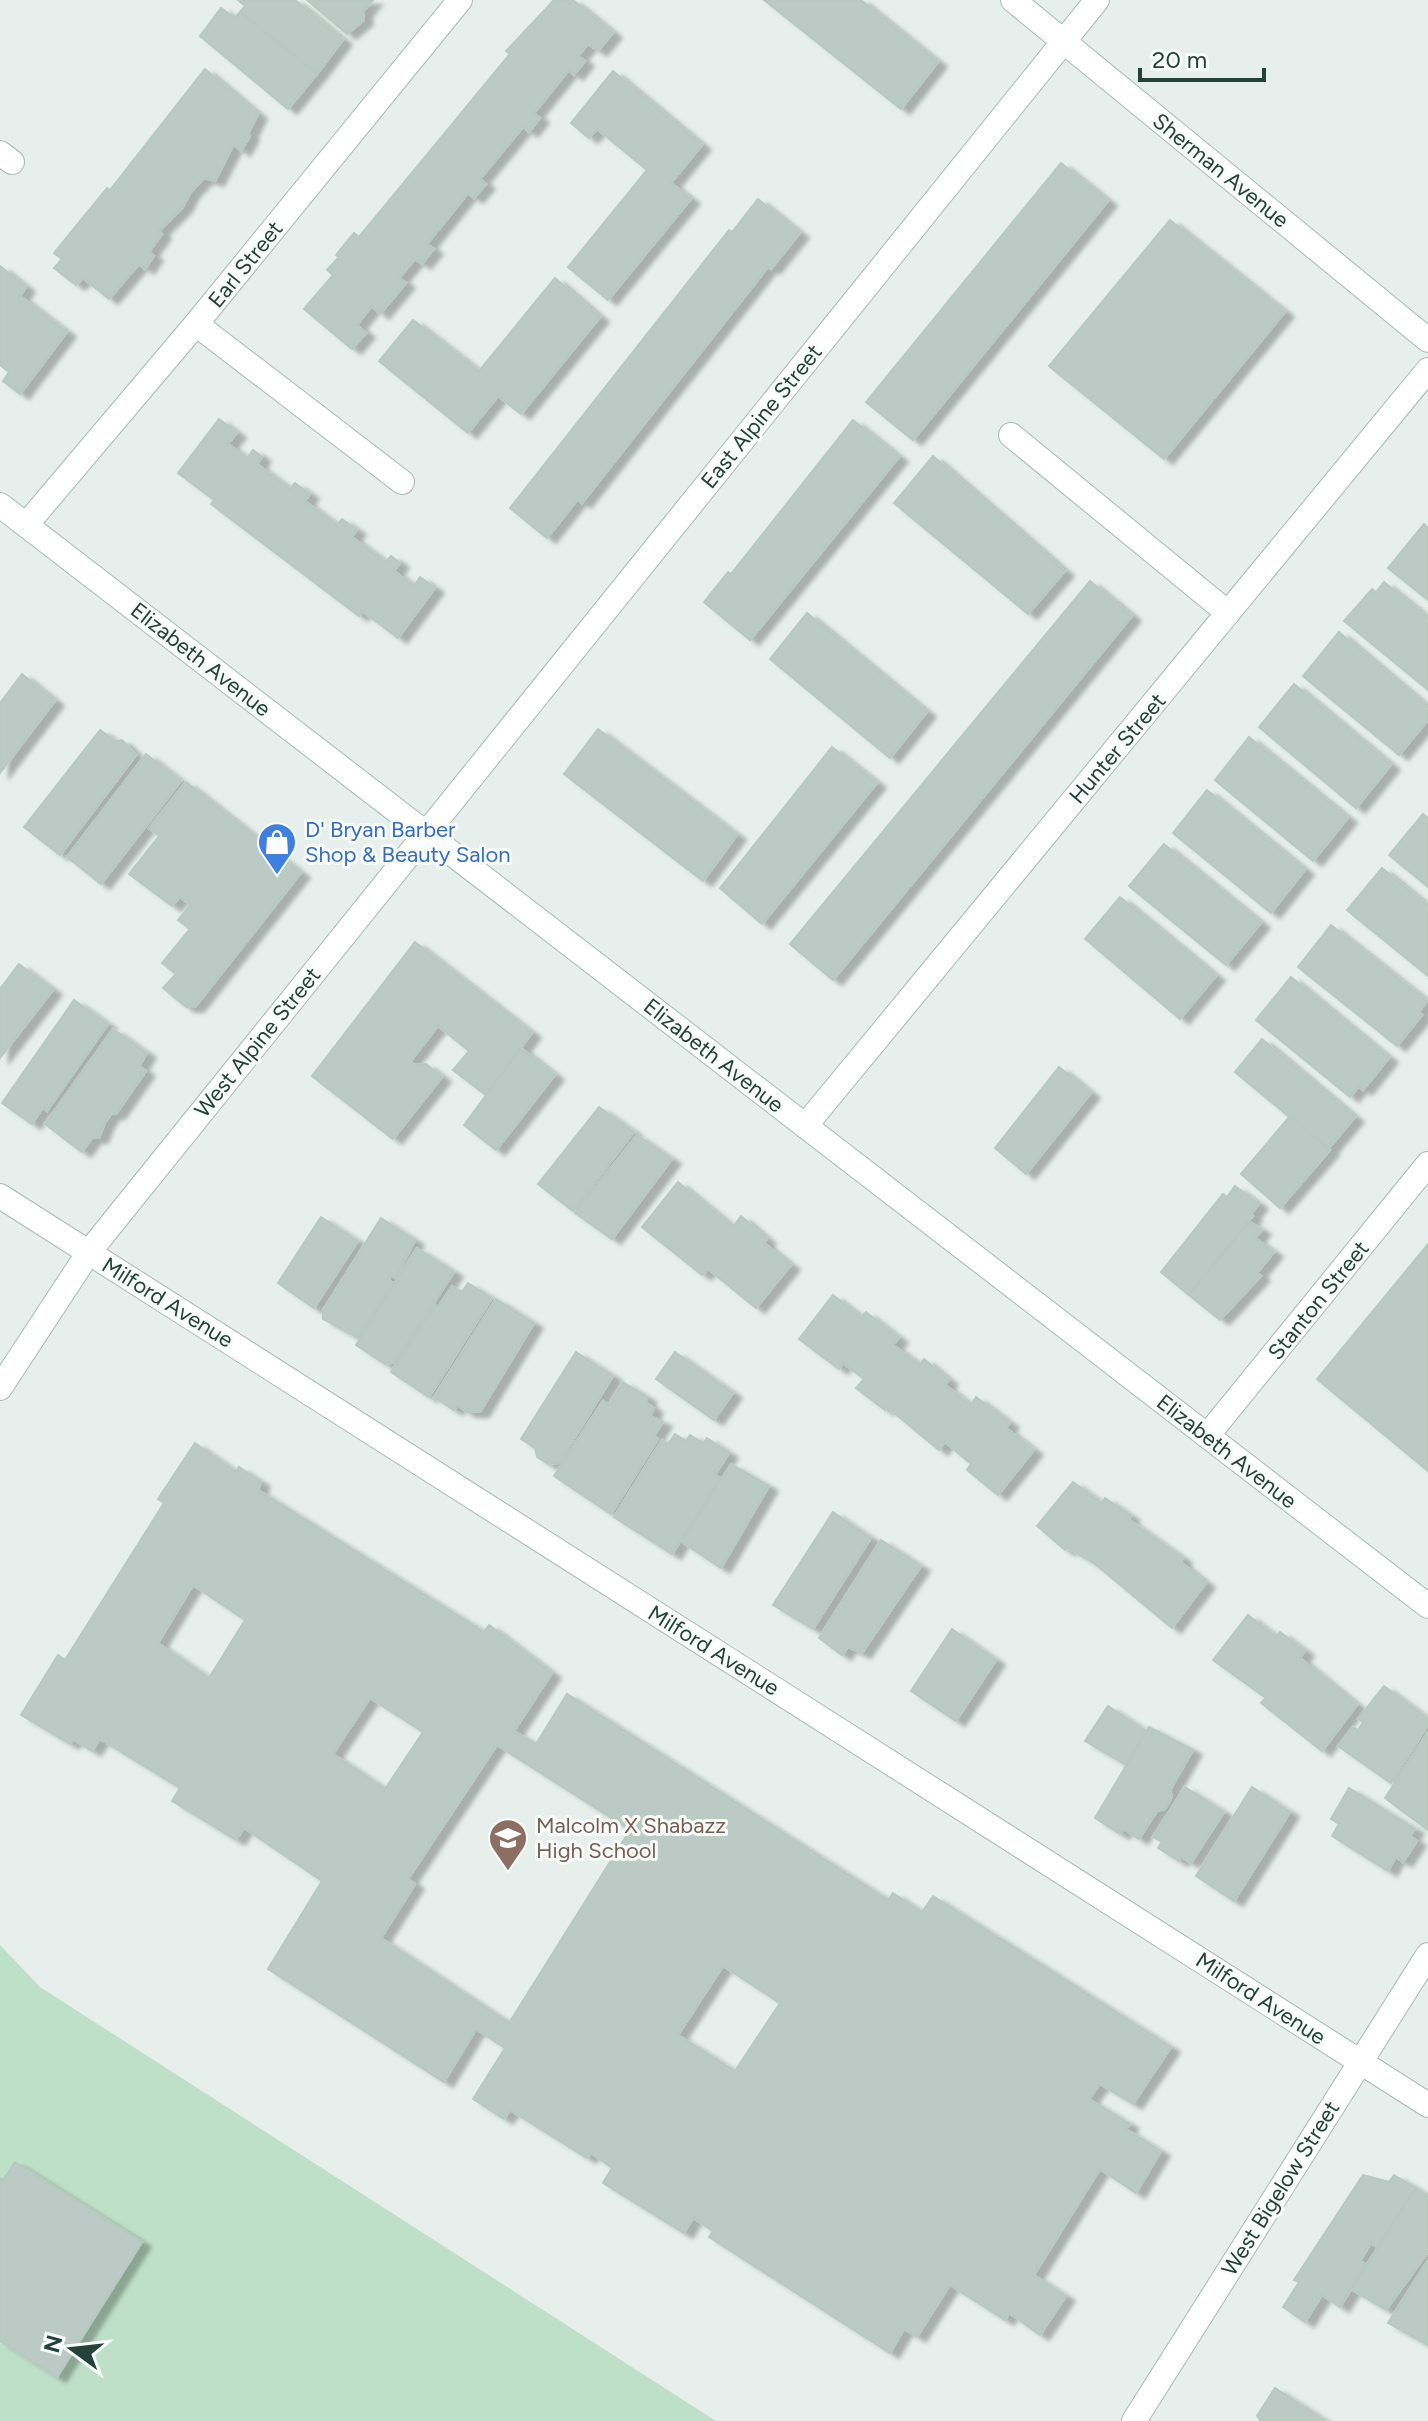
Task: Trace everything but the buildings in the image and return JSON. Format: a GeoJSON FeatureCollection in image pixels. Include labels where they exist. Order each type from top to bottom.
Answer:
{"type":"FeatureCollection","features":[{"type":"Feature","properties":{"kind":"street","name":"Earl Street"},"geometry":{"type":"LineString","coordinates":[[26,525],[196,324],[460,0]]}},
{"type":"Feature","properties":{"kind":"street","name":"Sherman Avenue"},"geometry":{"type":"LineString","coordinates":[[1013,0],[1428,340]]}},
{"type":"Feature","properties":{"kind":"street","name":"East Alpine Street"},"geometry":{"type":"LineString","coordinates":[[426,832],[1097,0]]}},
{"type":"Feature","properties":{"kind":"street"},"geometry":{"type":"LineString","coordinates":[[196,324],[402,482]]}},
{"type":"Feature","properties":{"kind":"street","name":"Hunter Street"},"geometry":{"type":"LineString","coordinates":[[805,1126],[1428,370]]}},
{"type":"Feature","properties":{"kind":"street"},"geometry":{"type":"LineString","coordinates":[[1011,435],[1228,613]]}},
{"type":"Feature","properties":{"kind":"street","name":"Elizabeth Avenue"},"geometry":{"type":"LineString","coordinates":[[0,505],[1428,1606]]}},
{"type":"Feature","properties":{"kind":"street","name":"West Alpine Street"},"geometry":{"type":"LineString","coordinates":[[0,1388],[89,1252],[426,832]]}},
{"type":"Feature","properties":{"kind":"street","name":"Stanton Street"},"geometry":{"type":"LineString","coordinates":[[1207,1436],[1428,1164]]}},
{"type":"Feature","properties":{"kind":"street","name":"Milford Avenue"},"geometry":{"type":"LineString","coordinates":[[0,1196],[1428,2105]]}},
{"type":"Feature","properties":{"kind":"street","name":"West Bigelow Street"},"geometry":{"type":"LineString","coordinates":[[1134,2421],[1428,1955]]}},
{"type":"Feature","properties":{"kind":"green space"},"geometry":{"type":"Polygon","coordinates":[[[0,1945],[40,1987],[716,2421],[0,2421],[0,1945]]]}},
{"type":"Feature","properties":{"kind":"place","name":"D' Bryan Barber Shop & Beauty Salon"},"geometry":{"type":"Point","coordinates":[277,876]}},
{"type":"Feature","properties":{"kind":"place","name":"Malcolm X Shabazz High School"},"geometry":{"type":"Point","coordinates":[508,1872]}}]}
